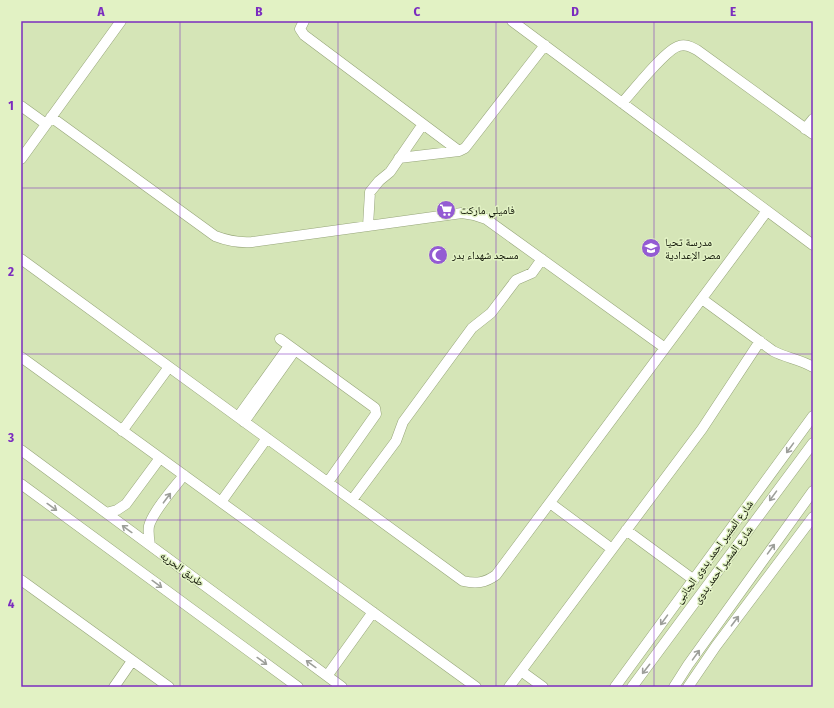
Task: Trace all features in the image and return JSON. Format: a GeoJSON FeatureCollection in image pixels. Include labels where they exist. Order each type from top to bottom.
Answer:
{"type":"FeatureCollection","features":[{"type":"Feature","properties":{"kind":"street"},"geometry":{"type":"LineString","coordinates":[[21,159],[121,21]]}},
{"type":"Feature","properties":{"kind":"street"},"geometry":{"type":"LineString","coordinates":[[304,21],[300,29],[304,35],[459,151]]}},
{"type":"Feature","properties":{"kind":"street"},"geometry":{"type":"LineString","coordinates":[[512,21],[813,245]]}},
{"type":"Feature","properties":{"kind":"street"},"geometry":{"type":"LineString","coordinates":[[399,158],[459,151],[468,146],[545,45]]}},
{"type":"Feature","properties":{"kind":"street"},"geometry":{"type":"LineString","coordinates":[[622,103],[668,52],[673,48],[685,45],[697,50],[809,132],[813,119]]}},
{"type":"Feature","properties":{"kind":"street"},"geometry":{"type":"LineString","coordinates":[[21,106],[49,120],[215,236],[226,241],[239,243],[252,242],[462,213],[486,219],[665,348]]}},
{"type":"Feature","properties":{"kind":"street"},"geometry":{"type":"LineString","coordinates":[[368,226],[370,192],[390,172],[423,124]]}},
{"type":"Feature","properties":{"kind":"street"},"geometry":{"type":"LineString","coordinates":[[21,259],[463,580],[471,583],[480,583],[489,580],[496,575],[767,211]]}},
{"type":"Feature","properties":{"kind":"street"},"geometry":{"type":"LineString","coordinates":[[352,500],[396,441],[403,422],[472,328],[491,313],[516,280],[532,273],[542,259]]}},
{"type":"Feature","properties":{"kind":"street"},"geometry":{"type":"LineString","coordinates":[[702,299],[779,354],[803,361],[813,367]]}},
{"type":"Feature","properties":{"kind":"street"},"geometry":{"type":"LineString","coordinates":[[280,339],[375,408],[377,411],[328,482]]}},
{"type":"Feature","properties":{"kind":"street"},"geometry":{"type":"LineString","coordinates":[[509,687],[702,429],[760,341]]}},
{"type":"Feature","properties":{"kind":"street"},"geometry":{"type":"LineString","coordinates":[[241,419],[292,348]]}},
{"type":"Feature","properties":{"kind":"street"},"geometry":{"type":"LineString","coordinates":[[21,357],[476,687]]}},
{"type":"Feature","properties":{"kind":"street"},"geometry":{"type":"LineString","coordinates":[[122,431],[169,367]]}},
{"type":"Feature","properties":{"kind":"street","name":"شارع المشير احمد بدوى الجانبى"},"geometry":{"type":"LineString","coordinates":[[614,687],[813,416]]}},
{"type":"Feature","properties":{"kind":"street"},"geometry":{"type":"LineString","coordinates":[[221,502],[267,438]]}},
{"type":"Feature","properties":{"kind":"street","name":"شارع المشير احمد بدوى"},"geometry":{"type":"LineString","coordinates":[[632,687],[695,604],[813,442]]}},
{"type":"Feature","properties":{"kind":"street","name":"طريق الحريه"},"geometry":{"type":"LineString","coordinates":[[21,450],[342,687]]}},
{"type":"Feature","properties":{"kind":"street"},"geometry":{"type":"LineString","coordinates":[[106,513],[117,510],[126,504],[160,458]]}},
{"type":"Feature","properties":{"kind":"street"},"geometry":{"type":"LineString","coordinates":[[150,545],[148,536],[152,518],[184,476]]}},
{"type":"Feature","properties":{"kind":"street"},"geometry":{"type":"LineString","coordinates":[[21,484],[298,687]]}},
{"type":"Feature","properties":{"kind":"street"},"geometry":{"type":"LineString","coordinates":[[674,687],[688,665],[813,491]]}},
{"type":"Feature","properties":{"kind":"street"},"geometry":{"type":"LineString","coordinates":[[550,503],[612,549]]}},
{"type":"Feature","properties":{"kind":"street"},"geometry":{"type":"LineString","coordinates":[[688,687],[716,646],[813,517]]}},
{"type":"Feature","properties":{"kind":"street"},"geometry":{"type":"LineString","coordinates":[[626,530],[694,580]]}},
{"type":"Feature","properties":{"kind":"street"},"geometry":{"type":"LineString","coordinates":[[21,580],[168,687]]}},
{"type":"Feature","properties":{"kind":"street"},"geometry":{"type":"LineString","coordinates":[[683,595],[695,604]]}},
{"type":"Feature","properties":{"kind":"street"},"geometry":{"type":"LineString","coordinates":[[327,676],[373,612]]}},
{"type":"Feature","properties":{"kind":"street"},"geometry":{"type":"LineString","coordinates":[[114,687],[132,661]]}},
{"type":"Feature","properties":{"kind":"street"},"geometry":{"type":"LineString","coordinates":[[521,671],[543,687]]}},
{"type":"Feature","properties":{"kind":"place","name":"فاميلي ماركت"},"geometry":{"type":"Point","coordinates":[446,210]}},
{"type":"Feature","properties":{"kind":"place","name":"مدرسة تحيا مصر الإعدادية"},"geometry":{"type":"Point","coordinates":[651,248]}},
{"type":"Feature","properties":{"kind":"place","name":"مسجد شهداء بدر"},"geometry":{"type":"Point","coordinates":[438,255]}}]}
